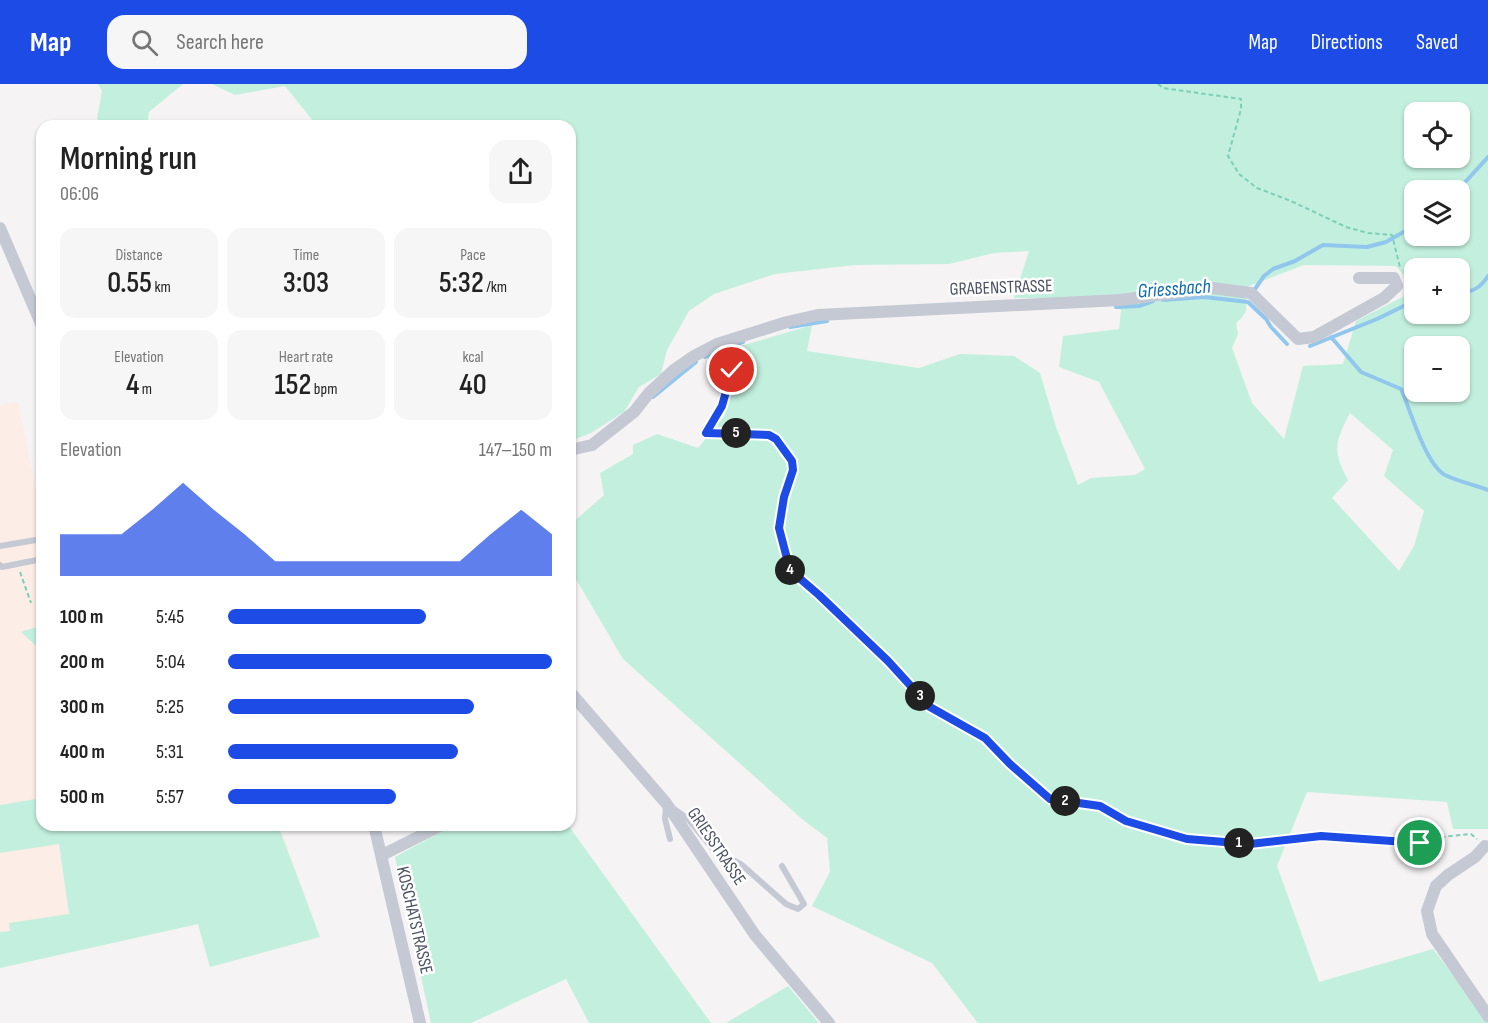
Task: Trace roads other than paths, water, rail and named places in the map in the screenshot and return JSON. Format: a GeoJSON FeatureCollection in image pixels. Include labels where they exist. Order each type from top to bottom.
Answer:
{"type":"FeatureCollection","features":[{"type":"Feature","properties":{"kind":"street"},"geometry":{"type":"LineString","coordinates":[[0,228],[5,252],[36,314]]}},
{"type":"Feature","properties":{"kind":"street","name":"GRABENSTRASSE"},"geometry":{"type":"LineString","coordinates":[[576,449],[592,445],[634,412],[649,393],[674,370],[694,356],[717,344],[787,322],[818,315],[1120,300],[1212,288],[1251,293],[1298,339],[1314,337],[1384,298],[1396,286],[1394,278],[1359,278]]}},
{"type":"Feature","properties":{"kind":"street","name":"GRIESSTRASSE"},"geometry":{"type":"LineString","coordinates":[[576,699],[666,803],[755,935],[829,1023]]}},
{"type":"Feature","properties":{"kind":"street","name":"KOSCHATSTRASSE"},"geometry":{"type":"LineString","coordinates":[[376,831],[420,1023]]}},
{"type":"Feature","properties":{"kind":"street"},"geometry":{"type":"LineString","coordinates":[[382,855],[430,831]]}},
{"type":"Feature","properties":{"kind":"street"},"geometry":{"type":"LineString","coordinates":[[1485,846],[1475,857],[1436,886],[1427,911],[1432,934],[1488,1016]]}},
{"type":"Feature","properties":{"kind":"lane"},"geometry":{"type":"LineString","coordinates":[[0,546],[36,539]]}},
{"type":"Feature","properties":{"kind":"lane"},"geometry":{"type":"LineString","coordinates":[[1,566],[36,560]]}},
{"type":"Feature","properties":{"kind":"lane"},"geometry":{"type":"LineString","coordinates":[[666,803],[665,819],[670,839]]}},
{"type":"Feature","properties":{"kind":"lane"},"geometry":{"type":"LineString","coordinates":[[666,803],[688,819],[713,849],[742,865],[786,904],[798,909],[804,904],[782,866]]}},
{"type":"Feature","properties":{"kind":"waterway"},"geometry":{"type":"LineString","coordinates":[[1467,180],[1488,157]]}},
{"type":"Feature","properties":{"kind":"waterway"},"geometry":{"type":"LineString","coordinates":[[1255,289],[1264,276],[1273,269],[1295,261],[1323,245],[1367,247],[1386,242],[1404,232]]}},
{"type":"Feature","properties":{"kind":"waterway","name":"Griessbach"},"geometry":{"type":"LineString","coordinates":[[1470,291],[1488,276]]}},
{"type":"Feature","properties":{"kind":"waterway","name":"Griessbach"},"geometry":{"type":"LineString","coordinates":[[1163,300],[1204,297],[1248,302],[1287,344]]}},
{"type":"Feature","properties":{"kind":"waterway","name":"Griessbach"},"geometry":{"type":"LineString","coordinates":[[1116,307],[1139,306],[1153,301]]}},
{"type":"Feature","properties":{"kind":"waterway","name":"Griessbach"},"geometry":{"type":"LineString","coordinates":[[1310,346],[1404,306]]}},
{"type":"Feature","properties":{"kind":"waterway","name":"Griessbach"},"geometry":{"type":"LineString","coordinates":[[790,327],[827,321]]}},
{"type":"Feature","properties":{"kind":"waterway"},"geometry":{"type":"LineString","coordinates":[[1331,337],[1361,372],[1401,389],[1426,450],[1439,471],[1452,478],[1488,490]]}},
{"type":"Feature","properties":{"kind":"waterway","name":"Griessbach"},"geometry":{"type":"LineString","coordinates":[[705,357],[743,342]]}},
{"type":"Feature","properties":{"kind":"waterway","name":"Griessbach"},"geometry":{"type":"LineString","coordinates":[[653,397],[696,362]]}}]}
